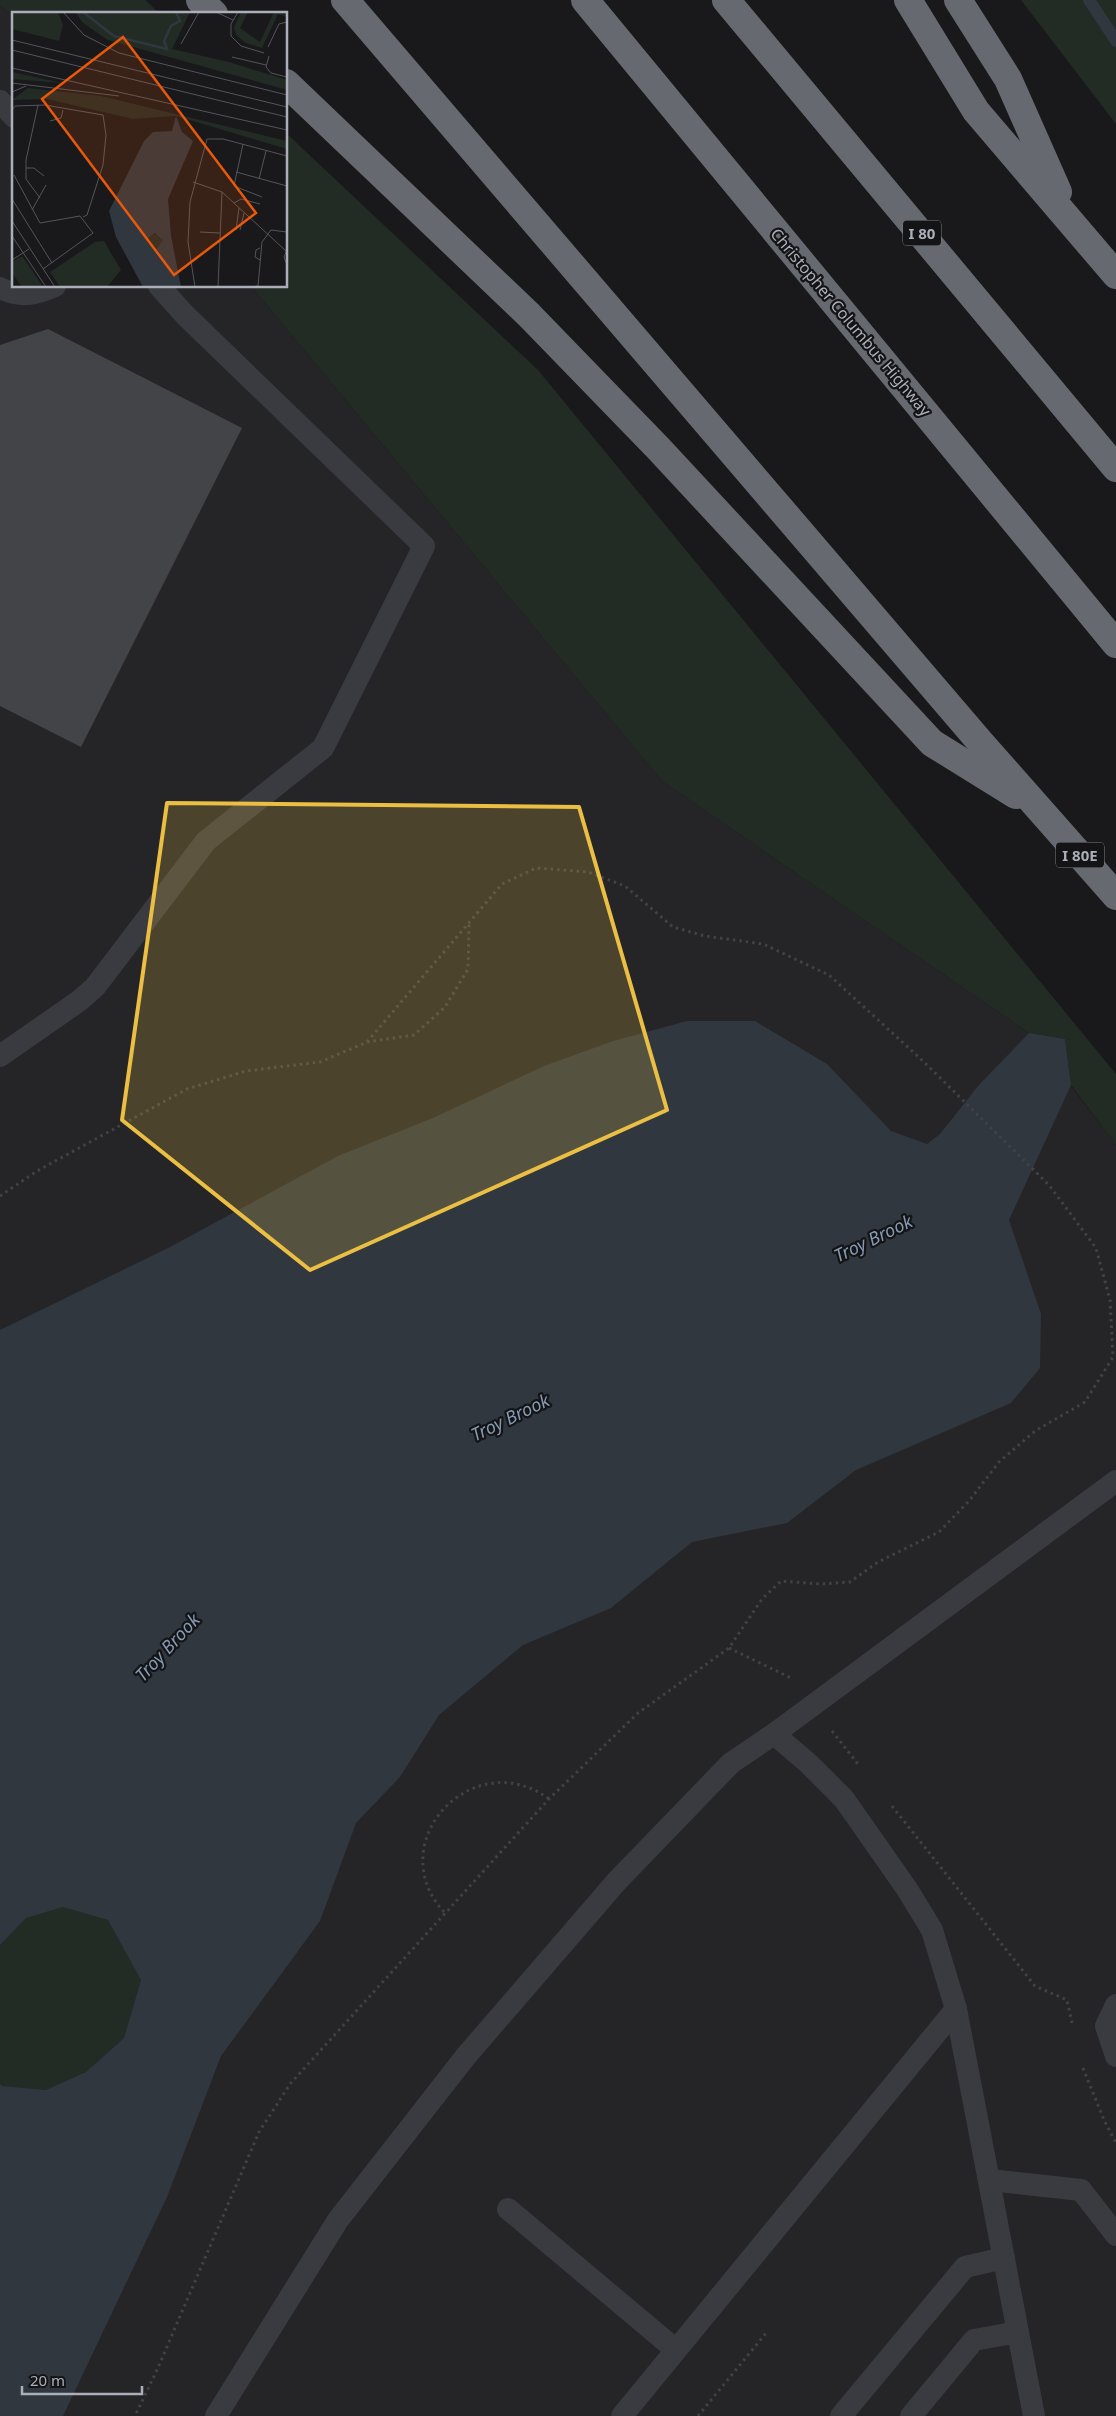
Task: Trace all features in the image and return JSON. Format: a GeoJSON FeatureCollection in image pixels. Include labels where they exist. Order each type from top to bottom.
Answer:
{"type":"FeatureCollection","features":[{"type":"Feature","properties":{"kind":"highway"},"geometry":{"type":"LineString","coordinates":[[200,0],[212,12]]}},
{"type":"Feature","properties":{"kind":"highway"},"geometry":{"type":"LineString","coordinates":[[345,0],[981,743],[1045,813]]}},
{"type":"Feature","properties":{"kind":"highway","name":"Christopher Columbus Highway"},"geometry":{"type":"LineString","coordinates":[[585,0],[1116,644]]}},
{"type":"Feature","properties":{"kind":"highway","name":"I 80"},"geometry":{"type":"LineString","coordinates":[[726,0],[1116,468]]}},
{"type":"Feature","properties":{"kind":"highway"},"geometry":{"type":"LineString","coordinates":[[908,0],[976,110],[1116,275]]}},
{"type":"Feature","properties":{"kind":"highway"},"geometry":{"type":"LineString","coordinates":[[958,0],[1008,79],[1070,219]]}},
{"type":"Feature","properties":{"kind":"highway"},"geometry":{"type":"LineString","coordinates":[[288,85],[550,336],[658,448],[932,743],[1045,813]]}},
{"type":"Feature","properties":{"kind":"highway","name":"I 80E"},"geometry":{"type":"LineString","coordinates":[[1045,813],[1116,896]]}},
{"type":"Feature","properties":{"kind":"lane"},"geometry":{"type":"LineString","coordinates":[[0,101],[12,115]]}},
{"type":"Feature","properties":{"kind":"lane"},"geometry":{"type":"LineString","coordinates":[[0,288],[14,295],[37,294],[50,288]]}},
{"type":"Feature","properties":{"kind":"lane"},"geometry":{"type":"LineString","coordinates":[[0,1056],[79,1001],[95,987],[206,841],[322,748],[424,546],[184,316],[161,288]]}},
{"type":"Feature","properties":{"kind":"lane"},"geometry":{"type":"LineString","coordinates":[[216,2416],[338,2220],[466,2056],[617,1881],[731,1763],[774,1734],[1116,1481]]}},
{"type":"Feature","properties":{"kind":"lane"},"geometry":{"type":"LineString","coordinates":[[774,1734],[808,1763],[844,1799],[907,1889],[932,1930],[956,2008],[1034,2416]]}},
{"type":"Feature","properties":{"kind":"lane"},"geometry":{"type":"LineString","coordinates":[[1116,2005],[1106,2026],[1116,2056]]}},
{"type":"Feature","properties":{"kind":"lane"},"geometry":{"type":"LineString","coordinates":[[622,2416],[956,2008]]}},
{"type":"Feature","properties":{"kind":"lane"},"geometry":{"type":"LineString","coordinates":[[989,2180],[1081,2190],[1116,2234]]}},
{"type":"Feature","properties":{"kind":"lane"},"geometry":{"type":"LineString","coordinates":[[508,2210],[676,2350]]}},
{"type":"Feature","properties":{"kind":"lane"},"geometry":{"type":"LineString","coordinates":[[842,2416],[965,2266],[1004,2258]]}},
{"type":"Feature","properties":{"kind":"lane"},"geometry":{"type":"LineString","coordinates":[[911,2416],[974,2340],[1018,2332]]}},
{"type":"Feature","properties":{"kind":"path"},"geometry":{"type":"LineString","coordinates":[[134,2416],[157,2370],[260,2132],[290,2084],[444,1912],[587,1759],[638,1713],[729,1648],[762,1599],[781,1581],[822,1584],[850,1582],[878,1562],[939,1532],[969,1501],[999,1462],[1035,1431],[1085,1402],[1112,1357],[1110,1300],[1096,1248],[1049,1185],[923,1061],[829,975],[763,944],[705,936],[673,927],[625,886],[588,872],[536,868],[502,884],[366,1042]]}},
{"type":"Feature","properties":{"kind":"path"},"geometry":{"type":"LineString","coordinates":[[0,1196],[37,1171],[187,1089],[246,1071],[320,1062],[366,1042],[414,1035],[445,1007],[468,968],[469,921]]}},
{"type":"Feature","properties":{"kind":"path"},"geometry":{"type":"LineString","coordinates":[[729,1648],[791,1678]]}},
{"type":"Feature","properties":{"kind":"path"},"geometry":{"type":"LineString","coordinates":[[830,1728],[861,1767]]}},
{"type":"Feature","properties":{"kind":"path"},"geometry":{"type":"LineString","coordinates":[[444,1912],[434,1901],[422,1870],[422,1851],[439,1814],[466,1791],[478,1785],[494,1782],[525,1784],[549,1799]]}},
{"type":"Feature","properties":{"kind":"path"},"geometry":{"type":"LineString","coordinates":[[886,1798],[1035,1986],[1067,2000],[1073,2027]]}},
{"type":"Feature","properties":{"kind":"path"},"geometry":{"type":"LineString","coordinates":[[1082,2063],[1104,2120],[1116,2143]]}},
{"type":"Feature","properties":{"kind":"path"},"geometry":{"type":"LineString","coordinates":[[698,2416],[767,2332]]}},
{"type":"Feature","properties":{"kind":"highlighted area"},"geometry":{"type":"Polygon","coordinates":[[[167,803],[579,807],[667,1110],[310,1270],[122,1120],[167,803]]]}},
{"type":"Feature","properties":{"kind":"shaded area"},"geometry":{"type":"Polygon","coordinates":[[[0,0],[145,0],[158,12],[12,12],[12,14],[0,6],[0,0]]]}},
{"type":"Feature","properties":{"kind":"shaded area"},"geometry":{"type":"Polygon","coordinates":[[[1021,0],[1116,0],[1116,124],[1021,0]]]}},
{"type":"Feature","properties":{"kind":"shaded area"},"geometry":{"type":"Polygon","coordinates":[[[0,6],[12,14],[12,288],[253,288],[662,781],[1029,1033],[1065,1039],[1071,1086],[1116,1145],[1116,2416],[0,2416],[0,6]]]}},
{"type":"Feature","properties":{"kind":"shaded area"},"geometry":{"type":"Polygon","coordinates":[[[288,135],[538,370],[1116,1074],[1116,1145],[1071,1085],[1065,1039],[1029,1033],[662,781],[253,288],[288,288],[288,135]]]}},
{"type":"Feature","properties":{"kind":"shaded area"},"geometry":{"type":"Polygon","coordinates":[[[64,1907],[108,1920],[141,1979],[124,2038],[86,2072],[46,2090],[2,2086],[0,2084],[0,1945],[26,1918],[64,1907]]]}},
{"type":"Feature","properties":{"kind":"water","name":"Troy Brook"},"geometry":{"type":"Polygon","coordinates":[[[687,1021],[755,1021],[827,1064],[891,1131],[927,1144],[940,1134],[978,1086],[1029,1033],[1065,1039],[1071,1085],[1009,1220],[1041,1314],[1040,1368],[1011,1403],[856,1470],[787,1523],[692,1542],[611,1608],[523,1645],[439,1715],[400,1777],[356,1823],[320,1921],[221,2056],[167,2197],[63,2416],[0,2416],[0,2084],[2,2086],[46,2090],[86,2072],[124,2038],[141,1980],[108,1920],[63,1907],[26,1918],[0,1945],[0,1330],[170,1247],[338,1156],[433,1118],[544,1066],[613,1041],[687,1021]]]}},
{"type":"Feature","properties":{"kind":"building"},"geometry":{"type":"Polygon","coordinates":[[[48,329],[242,428],[81,747],[0,706],[0,345],[48,329]]]}},
{"type":"Feature","properties":{"kind":"waterway"},"geometry":{"type":"LineString","coordinates":[[1089,0],[1116,41]]}}]}
